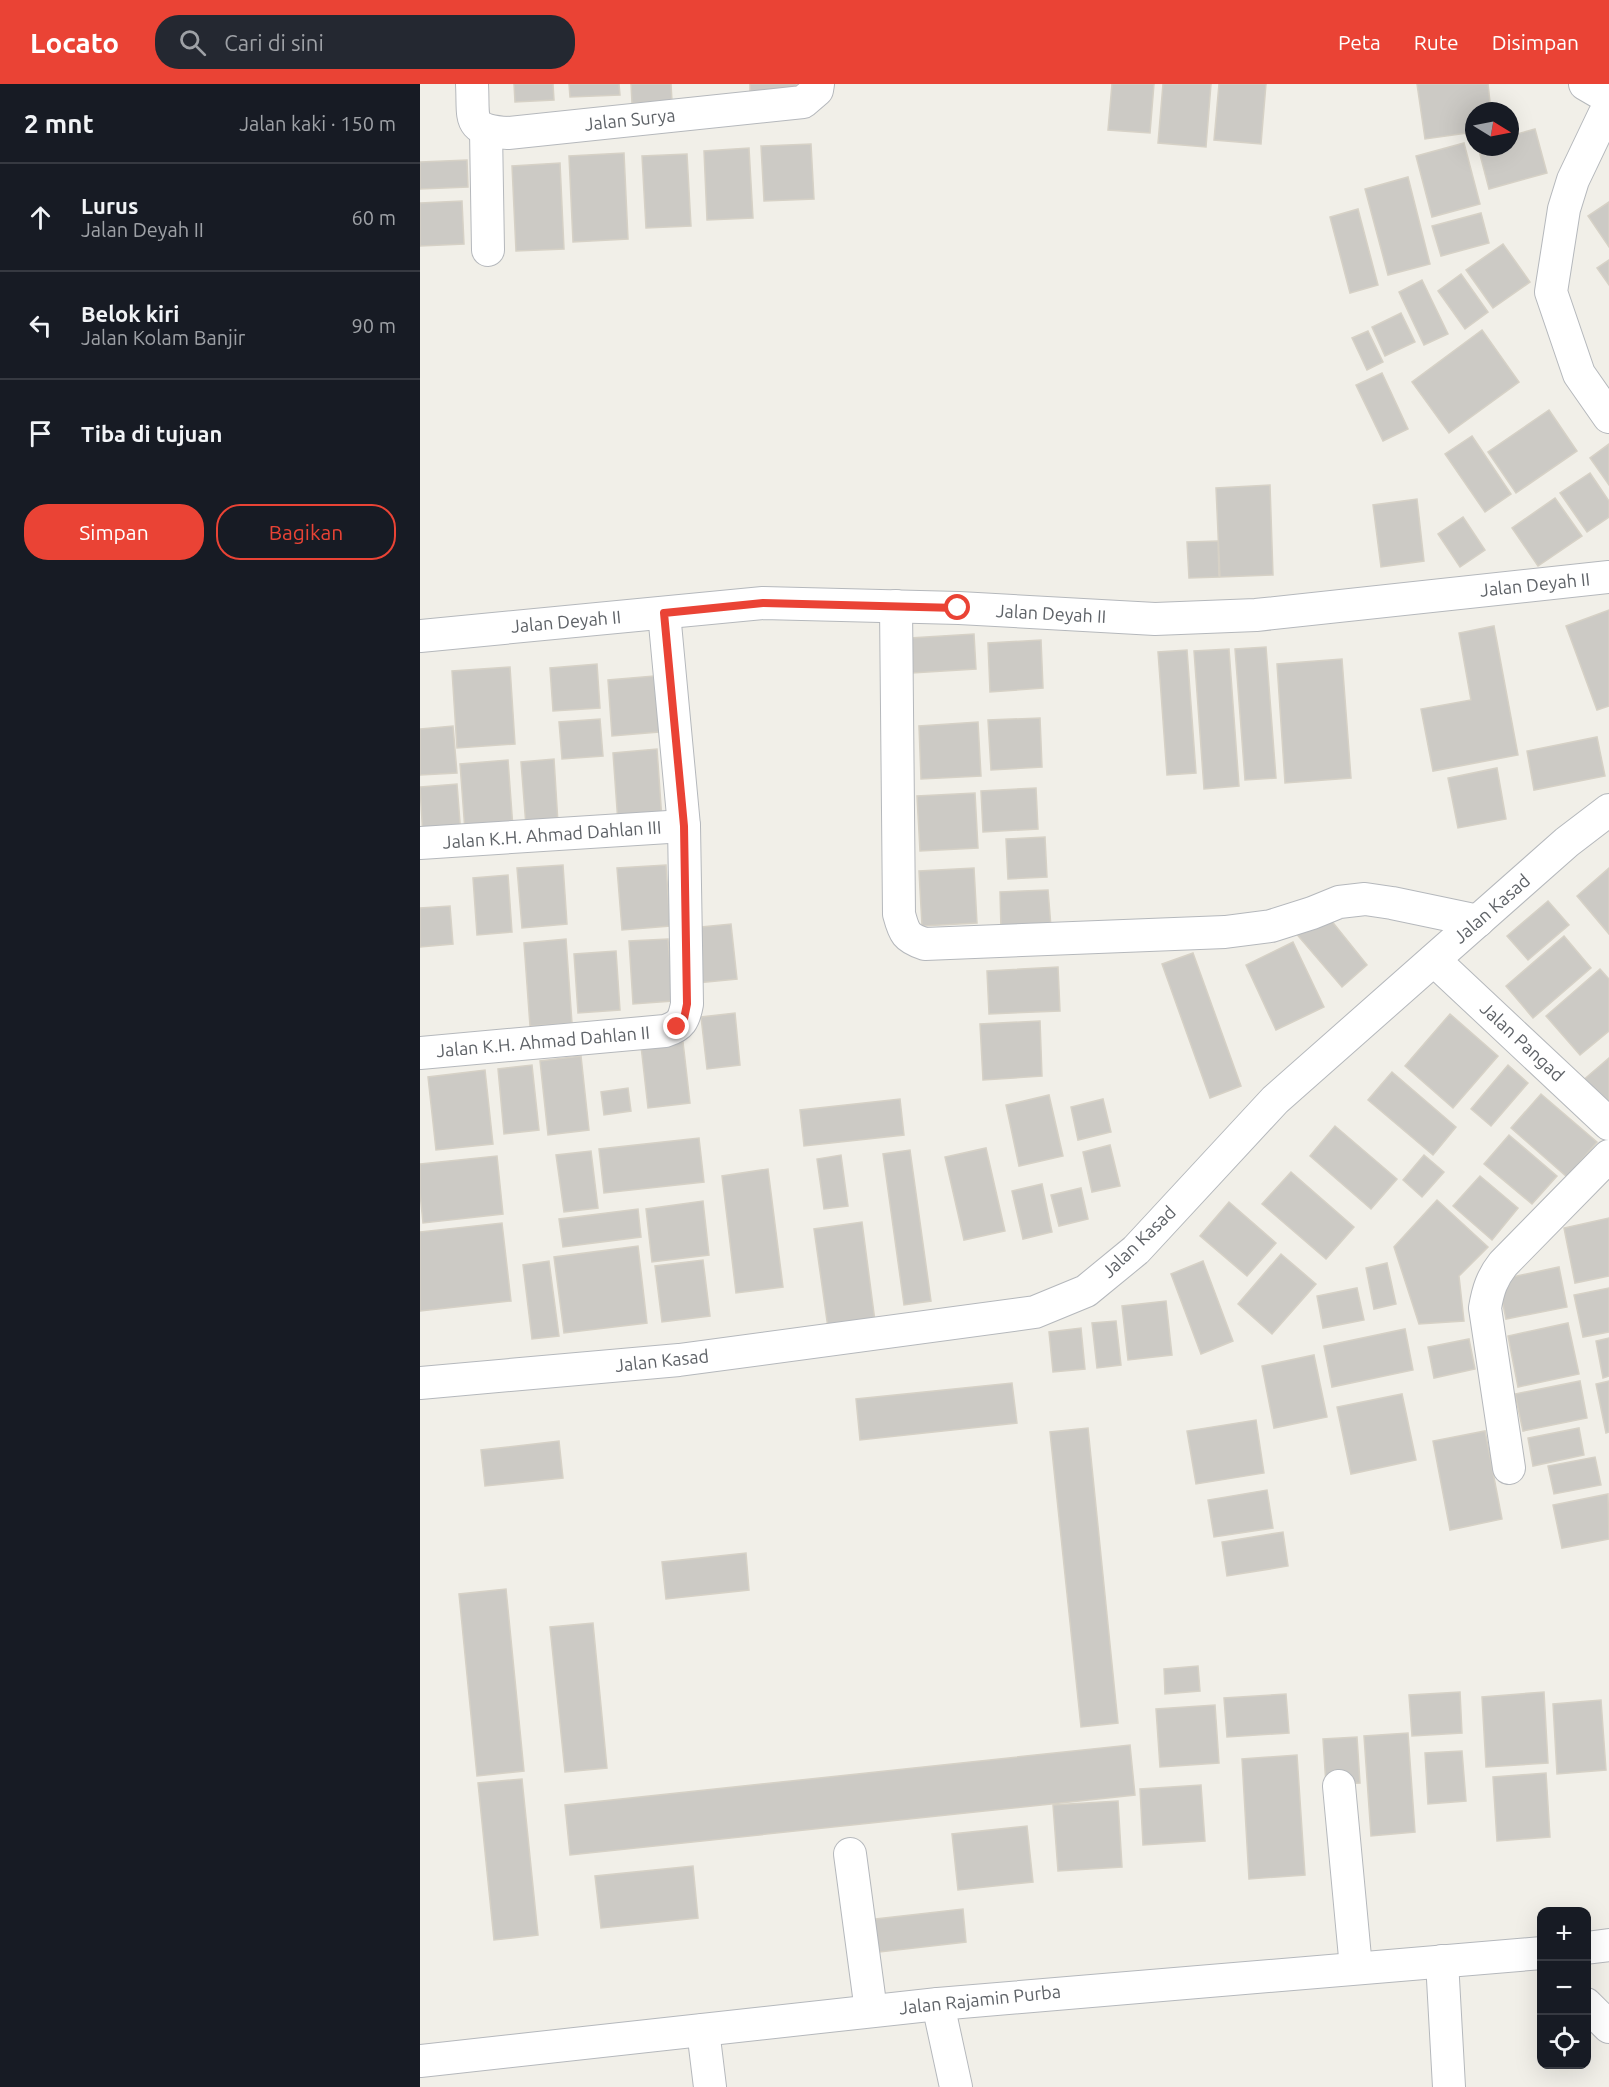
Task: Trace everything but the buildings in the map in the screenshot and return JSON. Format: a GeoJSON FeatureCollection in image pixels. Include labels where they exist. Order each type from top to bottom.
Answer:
{"type":"FeatureCollection","features":[{"type":"Feature","properties":{"kind":"street"},"geometry":{"type":"LineString","coordinates":[[472,84],[475,121],[479,128],[486,131],[488,250]]}},
{"type":"Feature","properties":{"kind":"street","name":"Jalan Surya"},"geometry":{"type":"LineString","coordinates":[[486,131],[508,134],[803,102],[817,90],[818,84]]}},
{"type":"Feature","properties":{"kind":"street"},"geometry":{"type":"LineString","coordinates":[[1585,84],[1609,98]]}},
{"type":"Feature","properties":{"kind":"street"},"geometry":{"type":"LineString","coordinates":[[1607,408],[1578,374],[1551,292],[1564,209],[1574,180],[1604,115],[1609,109]]}},
{"type":"Feature","properties":{"kind":"street","name":"Jalan Deyah II"},"geometry":{"type":"LineString","coordinates":[[420,636],[763,603],[896,606],[1155,619],[1267,614],[1609,577]]}},
{"type":"Feature","properties":{"kind":"street"},"geometry":{"type":"LineString","coordinates":[[896,606],[899,914],[906,934],[914,941],[925,944],[1225,932],[1271,926],[1339,902],[1365,899],[1478,921]]}},
{"type":"Feature","properties":{"kind":"street"},"geometry":{"type":"LineString","coordinates":[[664,613],[684,826]]}},
{"type":"Feature","properties":{"kind":"street","name":"Jalan Kasad"},"geometry":{"type":"LineString","coordinates":[[420,1383],[679,1360],[1023,1314],[1035,1312],[1086,1291],[1136,1250],[1275,1100],[1567,842],[1609,810]]}},
{"type":"Feature","properties":{"kind":"street","name":"Jalan K.H. Ahmad Dahlan III"},"geometry":{"type":"LineString","coordinates":[[420,843],[684,826]]}},
{"type":"Feature","properties":{"kind":"street","name":"Jalan K.H. Ahmad Dahlan II"},"geometry":{"type":"LineString","coordinates":[[420,1053],[665,1031],[677,1027],[684,1019],[687,1004],[684,826]]}},
{"type":"Feature","properties":{"kind":"street","name":"Jalan Pangad"},"geometry":{"type":"LineString","coordinates":[[1434,960],[1609,1124]]}},
{"type":"Feature","properties":{"kind":"street"},"geometry":{"type":"LineString","coordinates":[[1509,1468],[1485,1308],[1488,1290],[1503,1264],[1609,1156]]}},
{"type":"Feature","properties":{"kind":"street"},"geometry":{"type":"LineString","coordinates":[[1339,1786],[1356,1968]]}},
{"type":"Feature","properties":{"kind":"street"},"geometry":{"type":"LineString","coordinates":[[850,1854],[872,2011]]}},
{"type":"Feature","properties":{"kind":"street"},"geometry":{"type":"LineString","coordinates":[[1591,1948],[1609,1946]]}},
{"type":"Feature","properties":{"kind":"street","name":"Jalan Rajamin Purba"},"geometry":{"type":"LineString","coordinates":[[420,2061],[938,2004],[1442,1960],[1537,1955]]}},
{"type":"Feature","properties":{"kind":"street"},"geometry":{"type":"LineString","coordinates":[[1442,1960],[1449,2087]]}},
{"type":"Feature","properties":{"kind":"street"},"geometry":{"type":"LineString","coordinates":[[938,2004],[956,2087]]}},
{"type":"Feature","properties":{"kind":"street"},"geometry":{"type":"LineString","coordinates":[[1591,2008],[1609,2027]]}},
{"type":"Feature","properties":{"kind":"street"},"geometry":{"type":"LineString","coordinates":[[704,2030],[710,2087]]}},
{"type":"Feature","properties":{"kind":"route"},"geometry":{"type":"LineString","coordinates":[[677,1027],[684,1019],[687,1004],[684,826],[664,613],[763,603],[958,608]]}}]}
